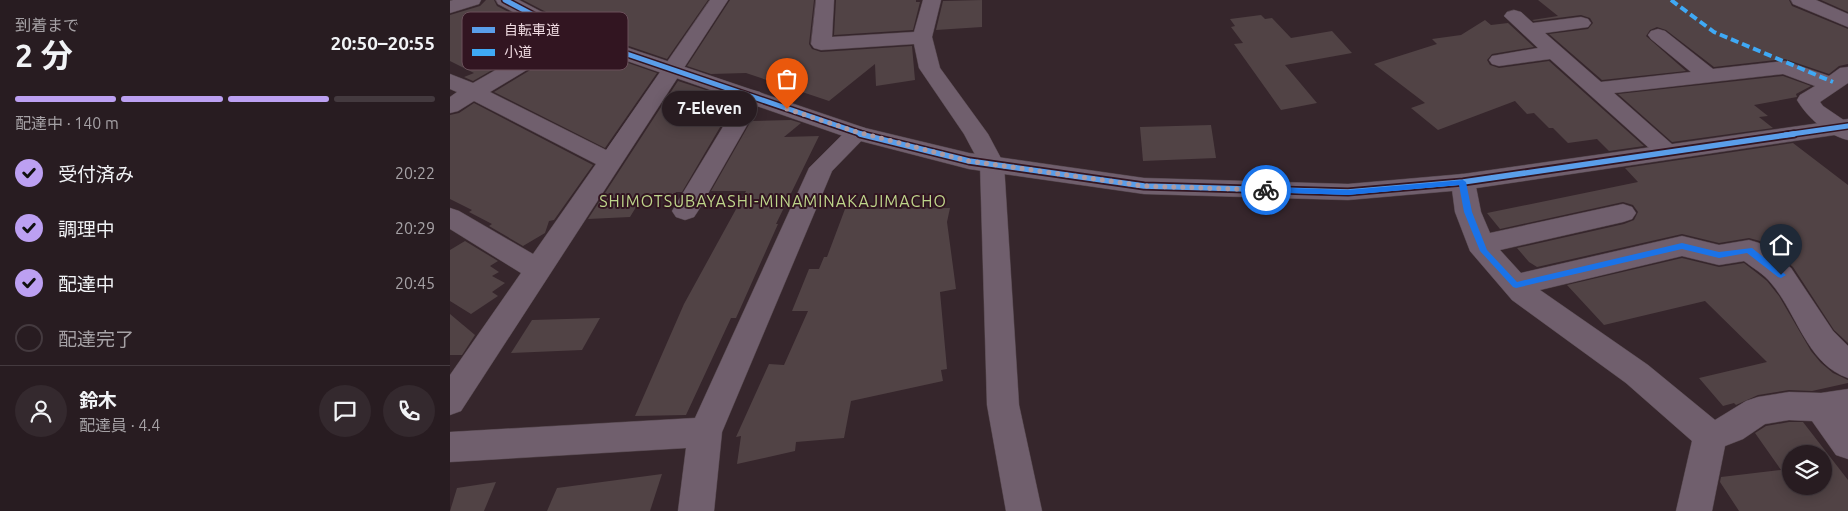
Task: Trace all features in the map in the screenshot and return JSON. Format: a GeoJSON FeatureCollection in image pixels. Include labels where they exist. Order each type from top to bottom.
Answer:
{"type":"FeatureCollection","features":[{"type":"Feature","properties":{"kind":"street"},"geometry":{"type":"LineString","coordinates":[[450,7],[472,0]]}},
{"type":"Feature","properties":{"kind":"street"},"geometry":{"type":"LineString","coordinates":[[505,0],[528,12]]}},
{"type":"Feature","properties":{"kind":"street"},"geometry":{"type":"LineString","coordinates":[[450,401],[719,0]]}},
{"type":"Feature","properties":{"kind":"street"},"geometry":{"type":"LineString","coordinates":[[825,0],[821,44],[922,37]]}},
{"type":"Feature","properties":{"kind":"street"},"geometry":{"type":"LineString","coordinates":[[932,0],[922,37],[930,68],[976,134],[992,164],[1003,405],[1024,511]]}},
{"type":"Feature","properties":{"kind":"street"},"geometry":{"type":"LineString","coordinates":[[1800,0],[1848,21]]}},
{"type":"Feature","properties":{"kind":"street"},"geometry":{"type":"LineString","coordinates":[[1581,24],[1521,23],[1666,152]]}},
{"type":"Feature","properties":{"kind":"street"},"geometry":{"type":"LineString","coordinates":[[1658,35],[1709,76]]}},
{"type":"Feature","properties":{"kind":"street"},"geometry":{"type":"LineString","coordinates":[[1499,60],[1554,52]]}},
{"type":"Feature","properties":{"kind":"street"},"geometry":{"type":"LineString","coordinates":[[628,55],[857,132],[969,161],[1144,186],[1348,192],[1463,182],[1666,152],[1845,129]]}},
{"type":"Feature","properties":{"kind":"street"},"geometry":{"type":"LineString","coordinates":[[1596,89],[1785,67],[1839,78]]}},
{"type":"Feature","properties":{"kind":"street"},"geometry":{"type":"LineString","coordinates":[[450,106],[511,70]]}},
{"type":"Feature","properties":{"kind":"street"},"geometry":{"type":"LineString","coordinates":[[1839,78],[1808,100],[1815,111],[1845,129]]}},
{"type":"Feature","properties":{"kind":"street"},"geometry":{"type":"LineString","coordinates":[[450,80],[610,162]]}},
{"type":"Feature","properties":{"kind":"street"},"geometry":{"type":"LineString","coordinates":[[685,211],[752,97]]}},
{"type":"Feature","properties":{"kind":"street"},"geometry":{"type":"LineString","coordinates":[[696,511],[705,432],[821,168],[857,132]]}},
{"type":"Feature","properties":{"kind":"street"},"geometry":{"type":"LineString","coordinates":[[1463,182],[1468,212],[1484,251],[1522,292],[1637,374],[1710,436]]}},
{"type":"Feature","properties":{"kind":"street"},"geometry":{"type":"LineString","coordinates":[[1481,245],[1623,213]]}},
{"type":"Feature","properties":{"kind":"street"},"geometry":{"type":"LineString","coordinates":[[450,217],[538,270]]}},
{"type":"Feature","properties":{"kind":"street"},"geometry":{"type":"LineString","coordinates":[[1516,285],[1682,246],[1719,255],[1749,250],[1781,275],[1822,340],[1848,365]]}},
{"type":"Feature","properties":{"kind":"street"},"geometry":{"type":"LineString","coordinates":[[1710,436],[1731,429],[1758,411],[1789,406],[1835,405],[1848,444]]}},
{"type":"Feature","properties":{"kind":"street"},"geometry":{"type":"LineString","coordinates":[[450,447],[705,432]]}},
{"type":"Feature","properties":{"kind":"street"},"geometry":{"type":"LineString","coordinates":[[1694,511],[1710,436]]}},
{"type":"Feature","properties":{"kind":"building"},"geometry":{"type":"Polygon","coordinates":[[[486,0],[494,0],[497,6],[509,12],[462,12],[462,67],[450,61],[450,15],[480,6],[486,0]]]}},
{"type":"Feature","properties":{"kind":"building"},"geometry":{"type":"Polygon","coordinates":[[[523,0],[708,0],[667,59],[628,46],[628,12],[546,12],[523,0]]]}},
{"type":"Feature","properties":{"kind":"building"},"geometry":{"type":"Polygon","coordinates":[[[730,0],[814,0],[809,44],[812,49],[821,52],[912,46],[915,80],[876,86],[875,64],[829,101],[746,73],[711,74],[687,66],[730,0]]]}},
{"type":"Feature","properties":{"kind":"building"},"geometry":{"type":"Polygon","coordinates":[[[836,0],[916,0],[916,2],[920,2],[913,30],[834,35],[836,0]]]}},
{"type":"Feature","properties":{"kind":"building"},"geometry":{"type":"Polygon","coordinates":[[[982,0],[982,27],[936,30],[943,1],[982,0]]]}},
{"type":"Feature","properties":{"kind":"building"},"geometry":{"type":"Polygon","coordinates":[[[1538,0],[1789,0],[1792,6],[1848,29],[1848,64],[1839,66],[1829,74],[1785,59],[1714,67],[1666,30],[1657,27],[1650,30],[1646,36],[1686,71],[1602,80],[1549,34],[1588,29],[1593,23],[1590,18],[1581,15],[1534,21],[1532,20],[1558,16],[1538,0]]]}},
{"type":"Feature","properties":{"kind":"building"},"geometry":{"type":"Polygon","coordinates":[[[1821,0],[1848,0],[1848,12],[1821,0]]]}},
{"type":"Feature","properties":{"kind":"building"},"geometry":{"type":"Polygon","coordinates":[[[1261,15],[1265,19],[1272,18],[1291,38],[1332,31],[1352,53],[1285,65],[1317,103],[1281,110],[1234,44],[1243,43],[1231,27],[1235,26],[1230,19],[1261,15]]]}},
{"type":"Feature","properties":{"kind":"building"},"geometry":{"type":"Polygon","coordinates":[[[1485,20],[1491,25],[1508,23],[1534,47],[1492,54],[1487,60],[1490,65],[1499,68],[1549,61],[1644,146],[1609,151],[1597,139],[1568,143],[1534,113],[1527,114],[1515,101],[1438,130],[1411,108],[1425,103],[1374,64],[1437,44],[1432,39],[1461,35],[1485,20]]]}},
{"type":"Feature","properties":{"kind":"building"},"geometry":{"type":"Polygon","coordinates":[[[628,63],[657,73],[605,148],[494,92],[530,70],[628,70],[628,63]]]}},
{"type":"Feature","properties":{"kind":"building"},"geometry":{"type":"Polygon","coordinates":[[[468,70],[492,70],[473,81],[464,77],[474,73],[468,70]]]}},
{"type":"Feature","properties":{"kind":"building"},"geometry":{"type":"Polygon","coordinates":[[[1783,76],[1811,86],[1796,94],[1797,97],[1754,105],[1768,116],[1759,117],[1773,128],[1672,142],[1618,94],[1783,76]]]}},
{"type":"Feature","properties":{"kind":"building"},"geometry":{"type":"Polygon","coordinates":[[[678,81],[712,92],[726,117],[682,192],[676,192],[675,194],[644,194],[630,217],[588,219],[678,81]]]}},
{"type":"Feature","properties":{"kind":"building"},"geometry":{"type":"Polygon","coordinates":[[[474,103],[593,165],[554,220],[549,221],[545,233],[523,246],[489,226],[492,224],[469,212],[472,210],[450,199],[450,115],[459,113],[474,103]]]}},
{"type":"Feature","properties":{"kind":"building"},"geometry":{"type":"Polygon","coordinates":[[[791,120],[801,123],[784,137],[819,136],[776,224],[778,224],[736,318],[731,318],[686,415],[635,416],[684,304],[746,191],[711,191],[751,121],[791,120]]]}},
{"type":"Feature","properties":{"kind":"building"},"geometry":{"type":"Polygon","coordinates":[[[1211,125],[1216,158],[1143,161],[1140,127],[1211,125]]]}},
{"type":"Feature","properties":{"kind":"building"},"geometry":{"type":"Polygon","coordinates":[[[1793,143],[1848,185],[1848,343],[1834,330],[1793,267],[1760,241],[1749,238],[1719,243],[1682,234],[1537,267],[1529,262],[1517,248],[1624,224],[1634,220],[1638,212],[1633,205],[1623,202],[1500,229],[1487,213],[1638,182],[1625,168],[1793,143]]]}},
{"type":"Feature","properties":{"kind":"building"},"geometry":{"type":"Polygon","coordinates":[[[950,208],[947,222],[956,289],[940,292],[947,369],[941,370],[943,381],[851,401],[844,438],[796,442],[795,451],[737,464],[741,436],[736,437],[769,364],[784,365],[808,311],[792,311],[809,269],[819,269],[824,257],[827,257],[845,209],[950,208]]]}},
{"type":"Feature","properties":{"kind":"building"},"geometry":{"type":"Polygon","coordinates":[[[465,241],[498,261],[490,266],[499,272],[492,276],[505,283],[492,292],[498,296],[471,314],[450,301],[450,250],[465,241]]]}},
{"type":"Feature","properties":{"kind":"building"},"geometry":{"type":"Polygon","coordinates":[[[1682,258],[1719,267],[1744,263],[1767,281],[1779,296],[1811,351],[1821,363],[1833,373],[1848,380],[1848,383],[1812,391],[1789,390],[1758,395],[1736,405],[1734,403],[1723,406],[1699,378],[1767,362],[1705,301],[1604,325],[1567,285],[1682,258]]]}},
{"type":"Feature","properties":{"kind":"building"},"geometry":{"type":"Polygon","coordinates":[[[450,314],[475,335],[462,355],[450,355],[450,314]]]}},
{"type":"Feature","properties":{"kind":"building"},"geometry":{"type":"Polygon","coordinates":[[[600,318],[582,350],[511,353],[532,320],[600,318]]]}},
{"type":"Feature","properties":{"kind":"building"},"geometry":{"type":"Polygon","coordinates":[[[1789,422],[1803,422],[1821,445],[1782,445],[1782,495],[1832,495],[1832,459],[1848,480],[1848,511],[1739,511],[1720,482],[1721,477],[1781,470],[1755,433],[1766,426],[1789,422]]]}},
{"type":"Feature","properties":{"kind":"building"},"geometry":{"type":"Polygon","coordinates":[[[662,474],[650,511],[547,511],[557,488],[662,474]]]}},
{"type":"Feature","properties":{"kind":"building"},"geometry":{"type":"Polygon","coordinates":[[[496,482],[484,511],[450,511],[457,488],[496,482]]]}},
{"type":"Feature","properties":{"kind":"marked path"},"geometry":{"type":"LineString","coordinates":[[1671,0],[1714,32],[1833,82]]}},
{"type":"Feature","properties":{"kind":"cycle path"},"geometry":{"type":"LineString","coordinates":[[505,0],[528,12]]}},
{"type":"Feature","properties":{"kind":"cycle path"},"geometry":{"type":"LineString","coordinates":[[628,55],[857,133],[969,161],[1144,186],[1348,192],[1463,182],[1848,126]]}},
{"type":"Feature","properties":{"kind":"way so far"},"geometry":{"type":"LineString","coordinates":[[787,109],[857,132],[969,161],[1144,186],[1266,190]]}},
{"type":"Feature","properties":{"kind":"place","name":"7-Eleven"},"geometry":{"type":"Point","coordinates":[787,109]}},
{"type":"Feature","properties":{"kind":"district","name":"SHIMOTSUBAYASHI-MINAMINAKAJIMACHO"},"geometry":{"type":"Point","coordinates":[773,201]}},
{"type":"Feature","properties":{"kind":"route"},"geometry":{"type":"LineString","coordinates":[[1266,190],[1348,192],[1463,182],[1468,212],[1484,251],[1516,285],[1682,246],[1719,255],[1749,250],[1781,275]]}}]}
